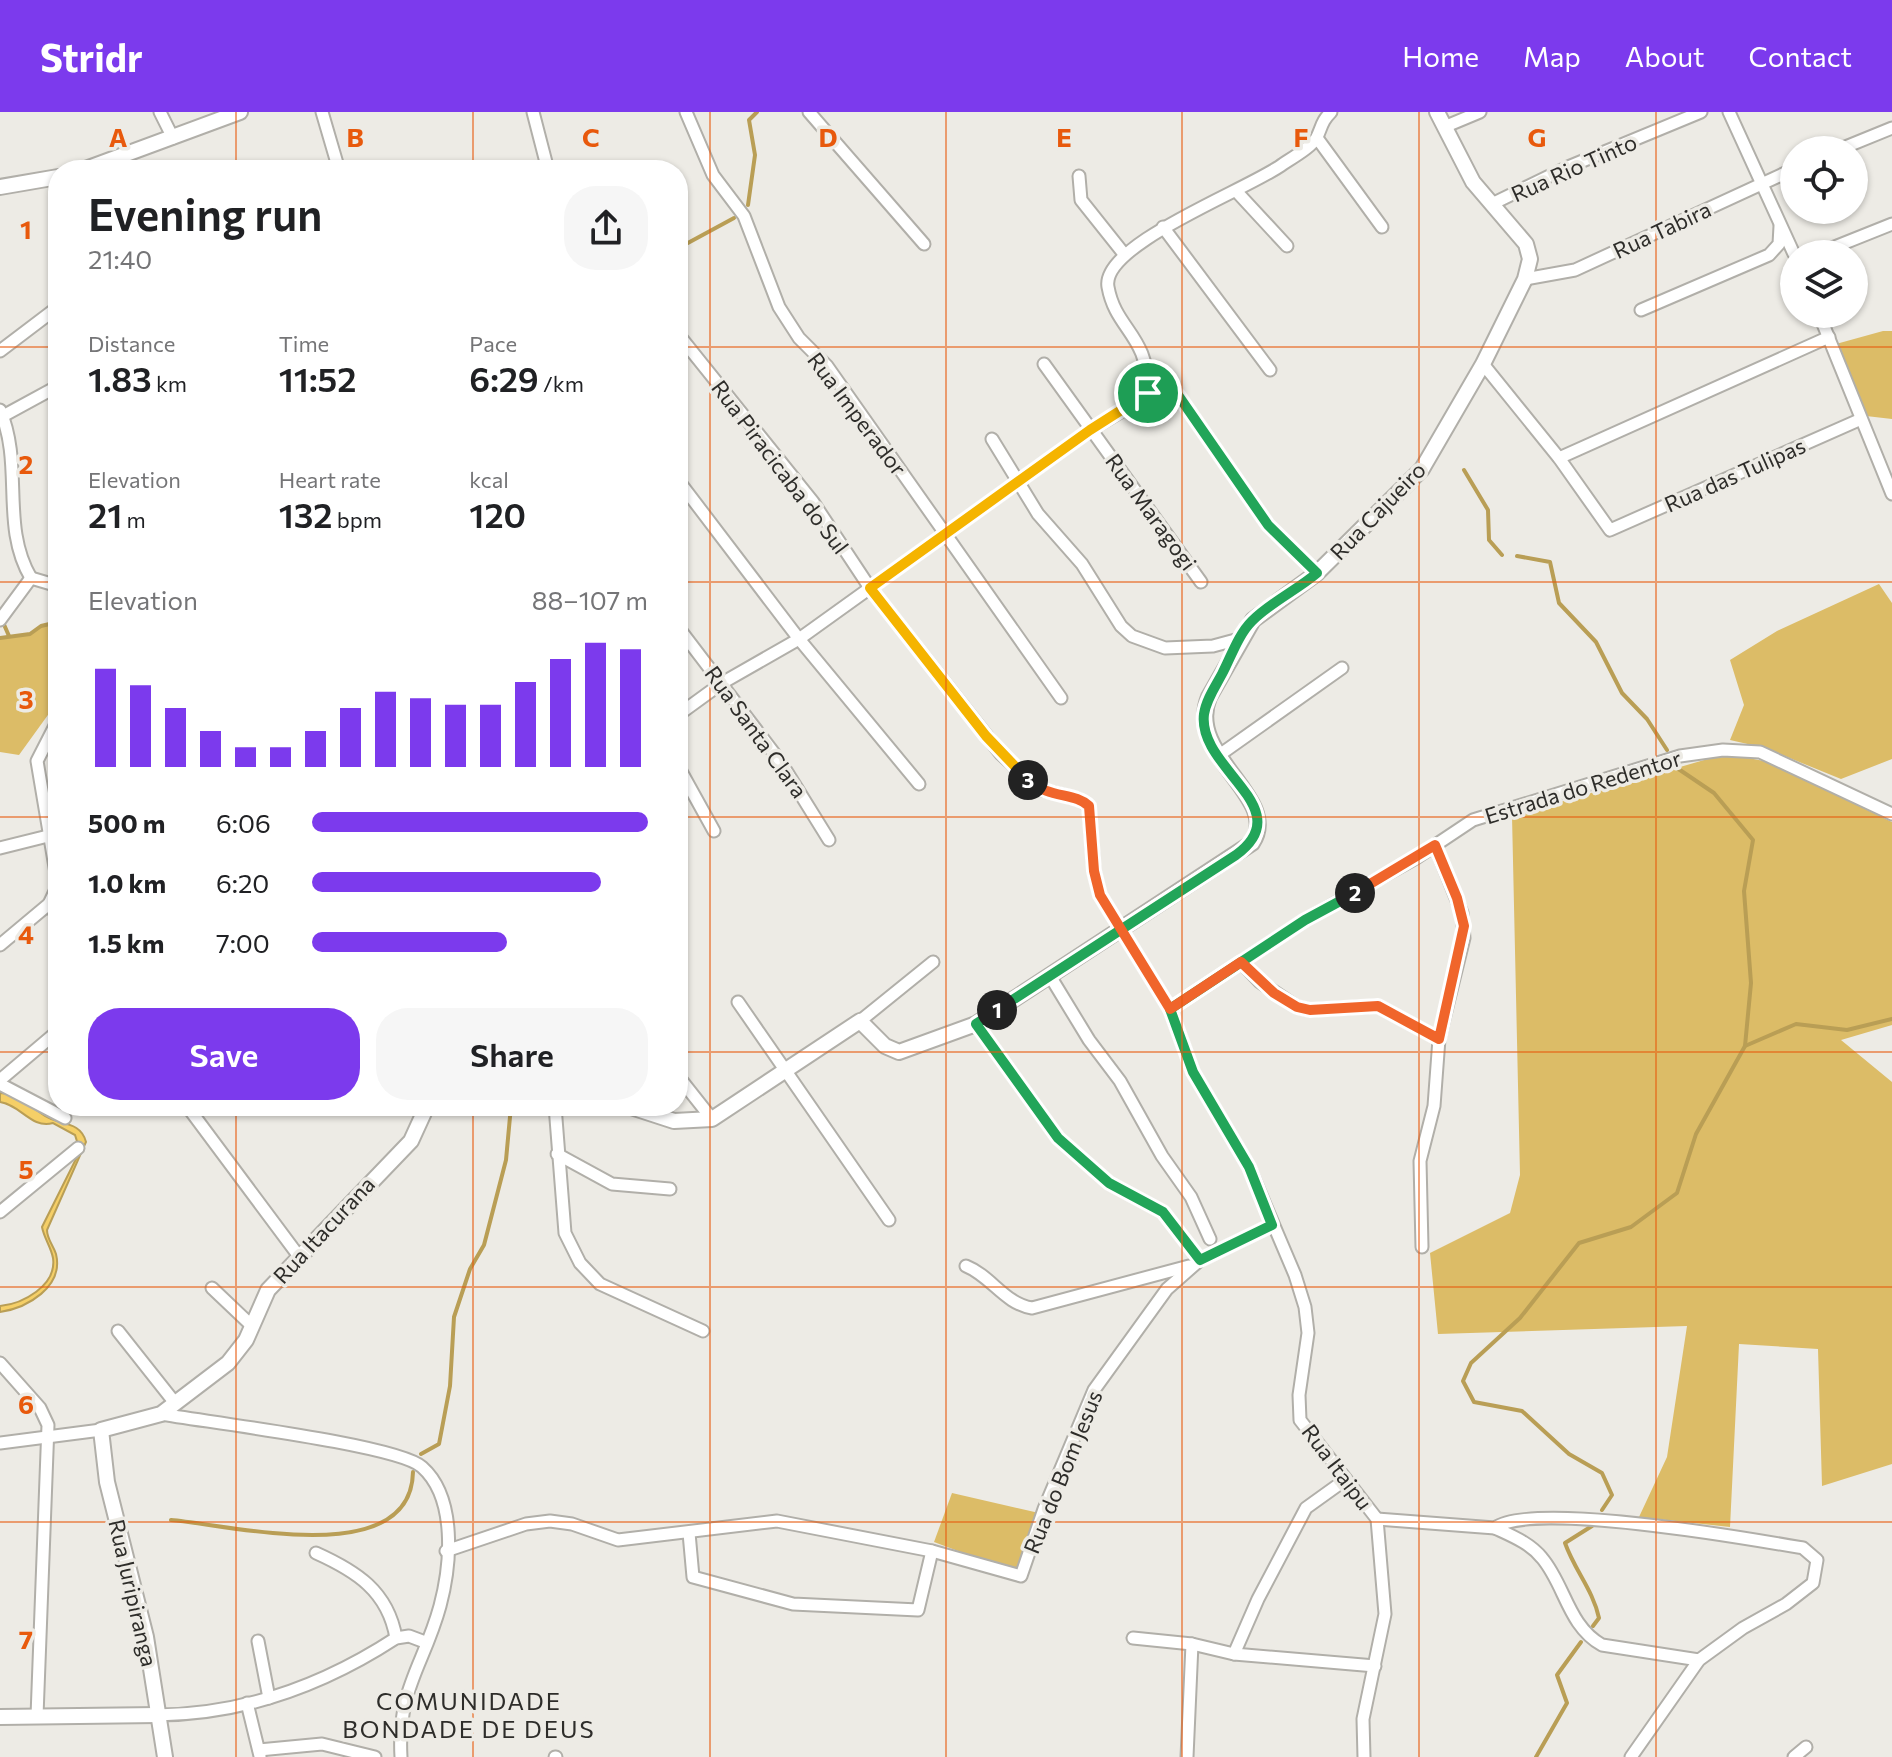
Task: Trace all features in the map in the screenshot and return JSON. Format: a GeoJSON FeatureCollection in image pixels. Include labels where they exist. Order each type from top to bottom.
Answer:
{"type":"FeatureCollection","features":[{"type":"Feature","properties":{"kind":"street"},"geometry":{"type":"LineString","coordinates":[[160,112],[173,138]]}},
{"type":"Feature","properties":{"kind":"street"},"geometry":{"type":"LineString","coordinates":[[123,160],[240,112]]}},
{"type":"Feature","properties":{"kind":"street"},"geometry":{"type":"LineString","coordinates":[[322,112],[336,160]]}},
{"type":"Feature","properties":{"kind":"street"},"geometry":{"type":"LineString","coordinates":[[533,112],[545,160]]}},
{"type":"Feature","properties":{"kind":"street","name":"Rua Imperador"},"geometry":{"type":"LineString","coordinates":[[686,112],[713,175],[744,216],[789,324],[827,366],[1061,698]]}},
{"type":"Feature","properties":{"kind":"street"},"geometry":{"type":"LineString","coordinates":[[809,112],[924,244]]}},
{"type":"Feature","properties":{"kind":"street"},"geometry":{"type":"LineString","coordinates":[[1148,393],[1145,355],[1123,321],[1107,285],[1110,272],[1124,254],[1163,227],[1237,192],[1281,166],[1317,138],[1321,122],[1331,112]]}},
{"type":"Feature","properties":{"kind":"street"},"geometry":{"type":"LineString","coordinates":[[1437,112],[1473,182],[1514,226],[1530,250],[1525,279]]}},
{"type":"Feature","properties":{"kind":"street"},"geometry":{"type":"LineString","coordinates":[[1444,127],[1480,112]]}},
{"type":"Feature","properties":{"kind":"street","name":"Rua Rio Tinto"},"geometry":{"type":"LineString","coordinates":[[1492,204],[1568,167],[1701,112]]}},
{"type":"Feature","properties":{"kind":"street"},"geometry":{"type":"LineString","coordinates":[[1729,112],[1787,240]]}},
{"type":"Feature","properties":{"kind":"street"},"geometry":{"type":"LineString","coordinates":[[1868,138],[1892,128]]}},
{"type":"Feature","properties":{"kind":"street"},"geometry":{"type":"LineString","coordinates":[[1317,138],[1382,227]]}},
{"type":"Feature","properties":{"kind":"street","name":"Rua Tabira"},"geometry":{"type":"LineString","coordinates":[[1525,279],[1575,270],[1780,175]]}},
{"type":"Feature","properties":{"kind":"street"},"geometry":{"type":"LineString","coordinates":[[1079,176],[1081,200],[1124,254]]}},
{"type":"Feature","properties":{"kind":"street"},"geometry":{"type":"LineString","coordinates":[[0,187],[48,179]]}},
{"type":"Feature","properties":{"kind":"street"},"geometry":{"type":"LineString","coordinates":[[1237,192],[1287,246]]}},
{"type":"Feature","properties":{"kind":"street"},"geometry":{"type":"LineString","coordinates":[[1852,240],[1892,224]]}},
{"type":"Feature","properties":{"kind":"street"},"geometry":{"type":"LineString","coordinates":[[1641,310],[1769,255],[1779,244],[1780,226]]}},
{"type":"Feature","properties":{"kind":"street"},"geometry":{"type":"LineString","coordinates":[[1163,227],[1270,370]]}},
{"type":"Feature","properties":{"kind":"street","name":"Rua Cajueiro"},"geometry":{"type":"LineString","coordinates":[[1123,929],[1236,855],[1256,837],[1259,828],[1256,812],[1205,732],[1204,709],[1239,639],[1253,620],[1317,573],[1422,469],[1483,364],[1525,279]]}},
{"type":"Feature","properties":{"kind":"street"},"geometry":{"type":"LineString","coordinates":[[0,351],[48,315]]}},
{"type":"Feature","properties":{"kind":"street"},"geometry":{"type":"LineString","coordinates":[[1825,328],[1859,420],[1892,494]]}},
{"type":"Feature","properties":{"kind":"street"},"geometry":{"type":"LineString","coordinates":[[1483,364],[1559,458],[1829,337]]}},
{"type":"Feature","properties":{"kind":"street","name":"Rua Piracicaba do Sul"},"geometry":{"type":"LineString","coordinates":[[688,346],[813,502],[870,588],[1017,769],[1049,794],[1078,799],[1089,806],[1095,882],[1105,905],[1123,929]]}},
{"type":"Feature","properties":{"kind":"street","name":"Rua Maragogi"},"geometry":{"type":"LineString","coordinates":[[1044,364],[1201,582]]}},
{"type":"Feature","properties":{"kind":"street"},"geometry":{"type":"LineString","coordinates":[[48,391],[1,413],[13,456],[11,524],[21,564],[31,578],[48,580]]}},
{"type":"Feature","properties":{"kind":"street"},"geometry":{"type":"LineString","coordinates":[[688,708],[722,683],[799,639],[1090,430],[1148,393],[1169,391],[1178,395],[1268,525],[1317,573]]}},
{"type":"Feature","properties":{"kind":"street","name":"Rua das Tulipas"},"geometry":{"type":"LineString","coordinates":[[1559,458],[1610,530],[1859,420]]}},
{"type":"Feature","properties":{"kind":"street"},"geometry":{"type":"LineString","coordinates":[[992,439],[1017,482],[1132,636],[1143,643],[1165,648],[1213,646],[1239,639]]}},
{"type":"Feature","properties":{"kind":"street"},"geometry":{"type":"LineString","coordinates":[[688,493],[799,639],[919,784]]}},
{"type":"Feature","properties":{"kind":"street"},"geometry":{"type":"LineString","coordinates":[[4,616],[31,578]]}},
{"type":"Feature","properties":{"kind":"street","name":"Rua Santa Clara"},"geometry":{"type":"LineString","coordinates":[[688,640],[798,786],[829,840]]}},
{"type":"Feature","properties":{"kind":"street"},"geometry":{"type":"LineString","coordinates":[[1218,756],[1342,668]]}},
{"type":"Feature","properties":{"kind":"street"},"geometry":{"type":"LineString","coordinates":[[48,740],[37,761],[48,807]]}},
{"type":"Feature","properties":{"kind":"street","name":"Estrada do Redentor"},"geometry":{"type":"LineString","coordinates":[[1170,1009],[1305,920],[1473,820],[1680,756],[1742,749],[1776,757],[1892,814]]}},
{"type":"Feature","properties":{"kind":"street"},"geometry":{"type":"LineString","coordinates":[[688,784],[714,831]]}},
{"type":"Feature","properties":{"kind":"street"},"geometry":{"type":"LineString","coordinates":[[0,848],[48,830]]}},
{"type":"Feature","properties":{"kind":"street"},"geometry":{"type":"LineString","coordinates":[[1422,1247],[1419,1172],[1434,1106],[1439,1039],[1464,926],[1457,898],[1435,845]]}},
{"type":"Feature","properties":{"kind":"street"},"geometry":{"type":"LineString","coordinates":[[0,945],[48,905]]}},
{"type":"Feature","properties":{"kind":"street"},"geometry":{"type":"LineString","coordinates":[[860,1021],[885,1046],[899,1052],[976,1024],[1123,929]]}},
{"type":"Feature","properties":{"kind":"street","name":"Rua Itaipu"},"geometry":{"type":"LineString","coordinates":[[1123,929],[1170,1009],[1193,1072],[1249,1167],[1305,1307],[1308,1333],[1299,1395],[1300,1420],[1377,1519],[1385,1614],[1363,1719],[1364,1757]]}},
{"type":"Feature","properties":{"kind":"street"},"geometry":{"type":"LineString","coordinates":[[659,1116],[674,1121],[712,1119],[860,1021],[933,962]]}},
{"type":"Feature","properties":{"kind":"street"},"geometry":{"type":"LineString","coordinates":[[1241,962],[1267,988],[1297,1007],[1310,1010],[1378,1006],[1439,1039]]}},
{"type":"Feature","properties":{"kind":"street"},"geometry":{"type":"LineString","coordinates":[[1050,976],[1128,1093],[1162,1156],[1191,1197],[1210,1239]]}},
{"type":"Feature","properties":{"kind":"street"},"geometry":{"type":"LineString","coordinates":[[738,1002],[889,1220]]}},
{"type":"Feature","properties":{"kind":"street"},"geometry":{"type":"LineString","coordinates":[[976,1024],[1058,1138],[1109,1183],[1163,1212],[1195,1263]]}},
{"type":"Feature","properties":{"kind":"street"},"geometry":{"type":"LineString","coordinates":[[48,1040],[0,1082],[48,1109]]}},
{"type":"Feature","properties":{"kind":"street"},"geometry":{"type":"LineString","coordinates":[[688,1089],[712,1119]]}},
{"type":"Feature","properties":{"kind":"street"},"geometry":{"type":"LineString","coordinates":[[61,1116],[65,1118]]}},
{"type":"Feature","properties":{"kind":"street"},"geometry":{"type":"LineString","coordinates":[[194,1116],[298,1255]]}},
{"type":"Feature","properties":{"kind":"street","name":"Rua Itacurana"},"geometry":{"type":"LineString","coordinates":[[0,1443],[101,1430],[161,1414],[228,1363],[246,1340],[268,1290],[298,1255],[411,1141],[422,1116]]}},
{"type":"Feature","properties":{"kind":"street"},"geometry":{"type":"LineString","coordinates":[[555,1116],[557,1154],[565,1198],[565,1233],[589,1276],[703,1331]]}},
{"type":"Feature","properties":{"kind":"street"},"geometry":{"type":"LineString","coordinates":[[0,1212],[78,1148]]}},
{"type":"Feature","properties":{"kind":"street"},"geometry":{"type":"LineString","coordinates":[[557,1154],[612,1184],[670,1189]]}},
{"type":"Feature","properties":{"kind":"street"},"geometry":{"type":"LineString","coordinates":[[966,1266],[985,1276],[1015,1304],[1032,1308],[1195,1263],[1272,1225]]}},
{"type":"Feature","properties":{"kind":"street","name":"Rua do Bom Jesus"},"geometry":{"type":"LineString","coordinates":[[932,1551],[1021,1576],[1044,1509],[1094,1390],[1132,1335],[1195,1263]]}},
{"type":"Feature","properties":{"kind":"street"},"geometry":{"type":"LineString","coordinates":[[212,1288],[251,1325]]}},
{"type":"Feature","properties":{"kind":"street"},"geometry":{"type":"LineString","coordinates":[[118,1331],[175,1403]]}},
{"type":"Feature","properties":{"kind":"street"},"geometry":{"type":"LineString","coordinates":[[0,1363],[40,1408],[53,1434],[37,1716]]}},
{"type":"Feature","properties":{"kind":"street"},"geometry":{"type":"LineString","coordinates":[[161,1414],[349,1445],[416,1462],[441,1491],[446,1551],[440,1605],[401,1711],[401,1757]]}},
{"type":"Feature","properties":{"kind":"street","name":"Rua Juripiranga"},"geometry":{"type":"LineString","coordinates":[[101,1430],[107,1482],[146,1637],[165,1757]]}},
{"type":"Feature","properties":{"kind":"street"},"geometry":{"type":"LineString","coordinates":[[1234,1654],[1258,1599],[1306,1508],[1345,1480]]}},
{"type":"Feature","properties":{"kind":"street"},"geometry":{"type":"LineString","coordinates":[[1377,1519],[1495,1528],[1542,1557],[1572,1613],[1593,1639],[1602,1645],[1699,1660]]}},
{"type":"Feature","properties":{"kind":"street"},"geometry":{"type":"LineString","coordinates":[[1495,1528],[1509,1519],[1596,1519],[1729,1535],[1803,1548],[1813,1554],[1816,1575],[1802,1594],[1743,1628],[1699,1660],[1631,1757]]}},
{"type":"Feature","properties":{"kind":"street"},"geometry":{"type":"LineString","coordinates":[[446,1551],[526,1524],[550,1521],[572,1524],[618,1540],[777,1521],[932,1551],[918,1610],[822,1607],[766,1598],[693,1577],[689,1533]]}},
{"type":"Feature","properties":{"kind":"street"},"geometry":{"type":"LineString","coordinates":[[316,1553],[340,1564],[377,1591],[393,1620],[396,1638]]}},
{"type":"Feature","properties":{"kind":"street"},"geometry":{"type":"LineString","coordinates":[[0,1717],[198,1713],[269,1698],[327,1679],[396,1638],[409,1636],[425,1642]]}},
{"type":"Feature","properties":{"kind":"street"},"geometry":{"type":"LineString","coordinates":[[1133,1638],[1192,1644],[1234,1654],[1375,1666]]}},
{"type":"Feature","properties":{"kind":"street"},"geometry":{"type":"LineString","coordinates":[[258,1641],[269,1698]]}},
{"type":"Feature","properties":{"kind":"street"},"geometry":{"type":"LineString","coordinates":[[1187,1757],[1192,1644]]}},
{"type":"Feature","properties":{"kind":"street"},"geometry":{"type":"LineString","coordinates":[[247,1703],[260,1753],[322,1744],[371,1757]]}},
{"type":"Feature","properties":{"kind":"street"},"geometry":{"type":"LineString","coordinates":[[1794,1757],[1806,1747]]}},
{"type":"Feature","properties":{"kind":"shaded area"},"geometry":{"type":"Polygon","coordinates":[[[1892,331],[1892,419],[1866,416],[1836,344],[1892,331]]]}},
{"type":"Feature","properties":{"kind":"shaded area"},"geometry":{"type":"Polygon","coordinates":[[[1879,584],[1892,603],[1892,759],[1841,779],[1765,748],[1730,740],[1744,705],[1730,660],[1777,631],[1879,584]]]}},
{"type":"Feature","properties":{"kind":"shaded area"},"geometry":{"type":"Polygon","coordinates":[[[48,624],[48,715],[19,755],[0,752],[0,638],[30,634],[48,624]]]}},
{"type":"Feature","properties":{"kind":"shaded area"},"geometry":{"type":"Polygon","coordinates":[[[1738,756],[1769,762],[1892,822],[1892,1025],[1841,1040],[1892,1082],[1892,1464],[1822,1486],[1818,1349],[1739,1344],[1730,1527],[1639,1517],[1667,1457],[1687,1326],[1438,1334],[1430,1253],[1510,1213],[1520,1175],[1512,816],[1711,758],[1738,756]]]}},
{"type":"Feature","properties":{"kind":"shaded area"},"geometry":{"type":"Polygon","coordinates":[[[0,1093],[18,1098],[51,1119],[75,1127],[86,1142],[47,1230],[57,1266],[49,1286],[32,1301],[0,1312],[0,1306],[18,1302],[36,1292],[50,1277],[53,1258],[42,1227],[80,1151],[75,1135],[53,1123],[32,1120],[14,1107],[0,1102],[0,1093]]]}},
{"type":"Feature","properties":{"kind":"shaded area"},"geometry":{"type":"Polygon","coordinates":[[[952,1493],[1039,1513],[1019,1574],[934,1542],[952,1493]]]}},
{"type":"Feature","properties":{"kind":"waterway"},"geometry":{"type":"LineString","coordinates":[[748,205],[755,155],[749,120],[757,112]]}},
{"type":"Feature","properties":{"kind":"waterway"},"geometry":{"type":"LineString","coordinates":[[688,243],[734,218]]}},
{"type":"Feature","properties":{"kind":"waterway"},"geometry":{"type":"LineString","coordinates":[[1464,470],[1488,510],[1489,540],[1502,555]]}},
{"type":"Feature","properties":{"kind":"waterway"},"geometry":{"type":"LineString","coordinates":[[1517,556],[1550,562],[1559,603],[1596,642],[1622,693],[1647,719],[1667,750]]}},
{"type":"Feature","properties":{"kind":"waterway"},"geometry":{"type":"LineString","coordinates":[[2,620],[9,636]]}},
{"type":"Feature","properties":{"kind":"waterway"},"geometry":{"type":"LineString","coordinates":[[0,638],[30,634],[48,624]]}},
{"type":"Feature","properties":{"kind":"waterway"},"geometry":{"type":"LineString","coordinates":[[1602,1510],[1612,1495],[1602,1473],[1569,1454],[1522,1411],[1474,1402],[1463,1381],[1471,1363],[1520,1318],[1579,1243],[1631,1227],[1677,1193],[1696,1134],[1745,1046],[1751,983],[1744,891],[1753,840],[1714,793],[1677,768]]}},
{"type":"Feature","properties":{"kind":"waterway"},"geometry":{"type":"LineString","coordinates":[[1745,1046],[1796,1024],[1847,1030],[1892,1019]]}},
{"type":"Feature","properties":{"kind":"waterway"},"geometry":{"type":"LineString","coordinates":[[421,1454],[439,1444],[450,1386],[454,1317],[470,1269],[484,1245],[506,1160],[510,1116]]}},
{"type":"Feature","properties":{"kind":"waterway"},"geometry":{"type":"LineString","coordinates":[[171,1520],[273,1533],[314,1535],[351,1532],[383,1522],[404,1503],[413,1472]]}},
{"type":"Feature","properties":{"kind":"waterway"},"geometry":{"type":"LineString","coordinates":[[1592,1526],[1565,1543],[1596,1608],[1599,1618],[1593,1626]]}},
{"type":"Feature","properties":{"kind":"waterway"},"geometry":{"type":"LineString","coordinates":[[1536,1757],[1567,1703],[1557,1675],[1581,1642]]}},
{"type":"Feature","properties":{"kind":"district","name":"COMUNIDADE BONDADE DE DEUS"},"geometry":{"type":"Point","coordinates":[469,1716]}},
{"type":"Feature","properties":{"kind":"route"},"geometry":{"type":"LineString","coordinates":[[1148,393],[1090,430],[870,588],[1001,754],[1039,789],[1087,803],[1091,811],[1095,882],[1100,895],[1123,929],[1170,1009],[1241,962],[1260,982],[1285,1002],[1297,1007],[1310,1010],[1378,1006],[1439,1039],[1457,972],[1464,926],[1457,898],[1435,845],[1305,920],[1200,988],[1170,1009],[1193,1072],[1249,1167],[1272,1225],[1234,1247],[1200,1260],[1163,1212],[1109,1183],[1058,1138],[976,1024],[1123,929],[1195,883],[1236,855],[1252,843],[1259,828],[1256,812],[1208,740],[1203,721],[1204,709],[1239,639],[1253,620],[1317,573],[1268,525],[1178,395],[1157,390],[1148,393]]}}]}
